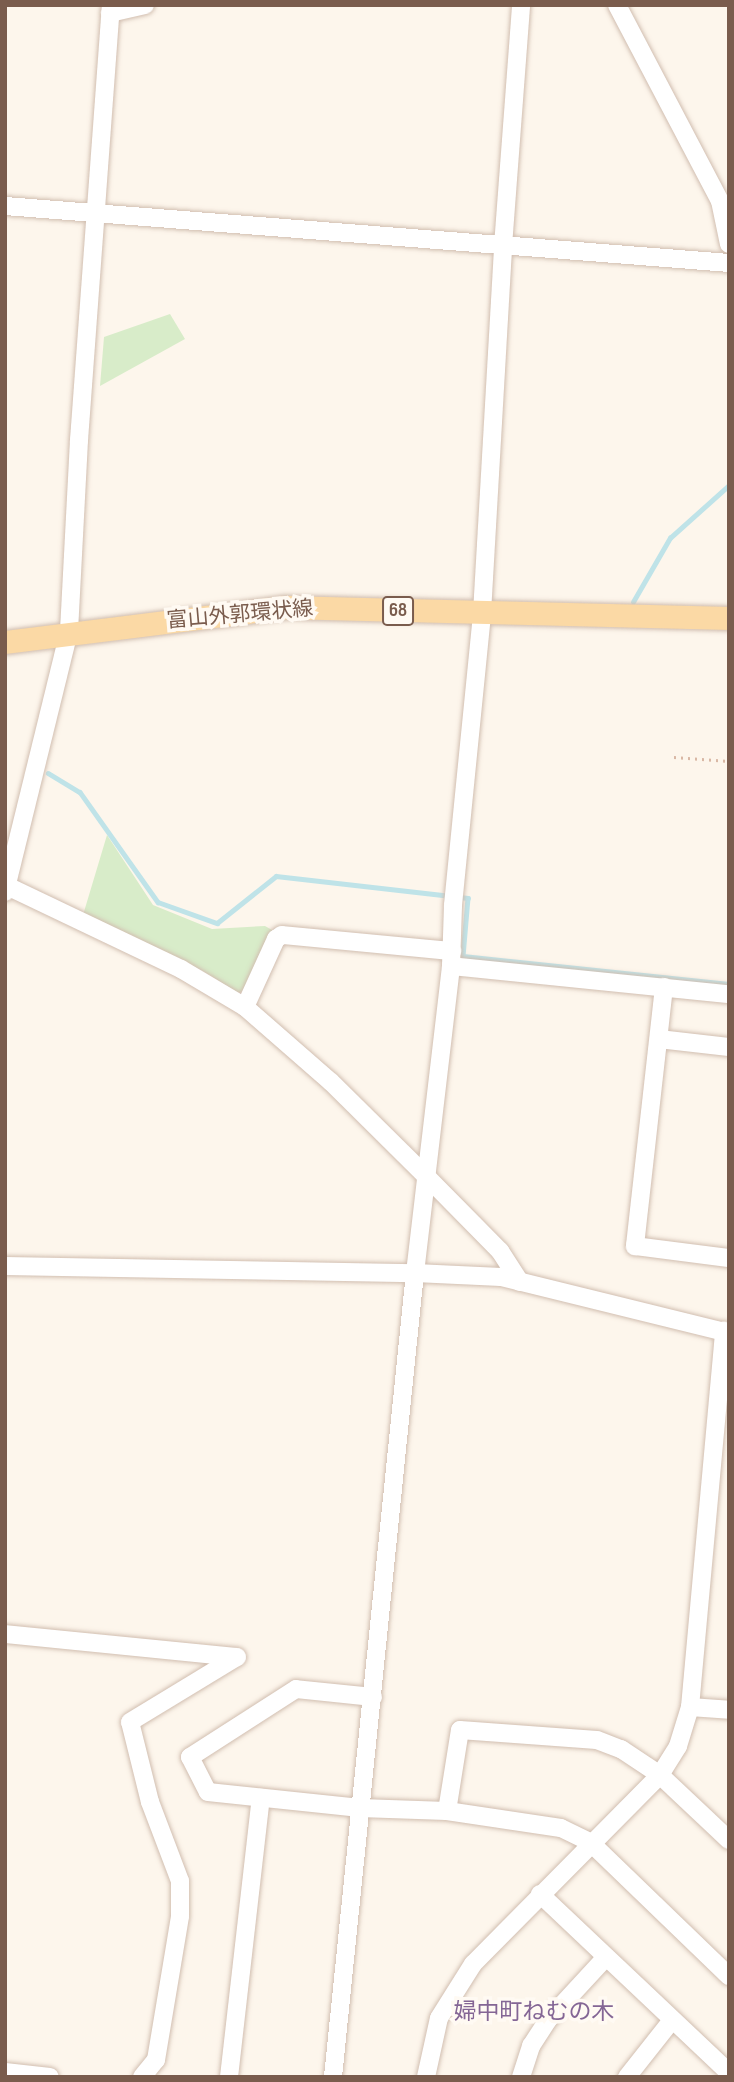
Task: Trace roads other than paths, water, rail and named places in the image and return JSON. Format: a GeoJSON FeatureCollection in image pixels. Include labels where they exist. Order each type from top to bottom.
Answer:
{"type":"FeatureCollection","features":[{"type":"Feature","properties":{"kind":"main road","name":"富山外郭環状線"},"geometry":{"type":"LineString","coordinates":[[5,642],[69,631],[285,607],[729,618]]}},
{"type":"Feature","properties":{"kind":"street"},"geometry":{"type":"LineString","coordinates":[[145,5],[111,9],[98,213],[79,440],[69,631],[6,888],[181,969],[245,1007],[331,1082],[428,1178],[500,1251],[520,1282]]}},
{"type":"Feature","properties":{"kind":"street"},"geometry":{"type":"LineString","coordinates":[[333,2077],[415,1273],[428,1178],[451,958],[453,905],[482,613],[503,246],[521,5]]}},
{"type":"Feature","properties":{"kind":"street"},"geometry":{"type":"LineString","coordinates":[[617,5],[720,201],[729,244]]}},
{"type":"Feature","properties":{"kind":"street"},"geometry":{"type":"LineString","coordinates":[[5,206],[729,263]]}},
{"type":"Feature","properties":{"kind":"street"},"geometry":{"type":"LineString","coordinates":[[245,1007],[276,939],[282,935],[729,994]]}},
{"type":"Feature","properties":{"kind":"street"},"geometry":{"type":"LineString","coordinates":[[664,987],[635,1246],[729,1258]]}},
{"type":"Feature","properties":{"kind":"street"},"geometry":{"type":"LineString","coordinates":[[659,1039],[729,1047]]}},
{"type":"Feature","properties":{"kind":"street"},"geometry":{"type":"LineString","coordinates":[[5,1266],[502,1277],[726,1332],[690,1707],[678,1746],[660,1775],[590,1842],[473,1964],[439,2018],[426,2077]]}},
{"type":"Feature","properties":{"kind":"street"},"geometry":{"type":"LineString","coordinates":[[5,1634],[237,1657],[130,1722],[150,1802],[180,1881],[180,1916],[156,2060],[142,2077]]}},
{"type":"Feature","properties":{"kind":"street"},"geometry":{"type":"LineString","coordinates":[[373,1697],[296,1689],[190,1757],[208,1792],[360,1808],[447,1811],[537,1822],[561,1828],[590,1842],[729,1976]]}},
{"type":"Feature","properties":{"kind":"street"},"geometry":{"type":"LineString","coordinates":[[690,1707],[729,1710]]}},
{"type":"Feature","properties":{"kind":"street"},"geometry":{"type":"LineString","coordinates":[[447,1811],[460,1730],[597,1740],[621,1749],[660,1775],[728,1839]]}},
{"type":"Feature","properties":{"kind":"street"},"geometry":{"type":"LineString","coordinates":[[229,2077],[261,1798]]}},
{"type":"Feature","properties":{"kind":"street"},"geometry":{"type":"LineString","coordinates":[[540,1894],[729,2073]]}},
{"type":"Feature","properties":{"kind":"street"},"geometry":{"type":"LineString","coordinates":[[521,2077],[531,2046],[547,2021],[606,1957]]}},
{"type":"Feature","properties":{"kind":"street"},"geometry":{"type":"LineString","coordinates":[[626,2077],[672,2020]]}},
{"type":"Feature","properties":{"kind":"street"},"geometry":{"type":"LineString","coordinates":[[5,2073],[50,2077]]}},
{"type":"Feature","properties":{"kind":"waterway"},"geometry":{"type":"LineString","coordinates":[[633,602],[670,538],[729,485]]}},
{"type":"Feature","properties":{"kind":"waterway"},"geometry":{"type":"LineString","coordinates":[[48,773],[80,792],[158,902],[217,923],[276,876],[451,896]]}},
{"type":"Feature","properties":{"kind":"waterway"},"geometry":{"type":"LineString","coordinates":[[459,897],[468,898],[463,956],[729,984]]}},
{"type":"Feature","properties":{"kind":"district","name":"婦中町ねむの木"},"geometry":{"type":"Point","coordinates":[534,2012]}}]}
